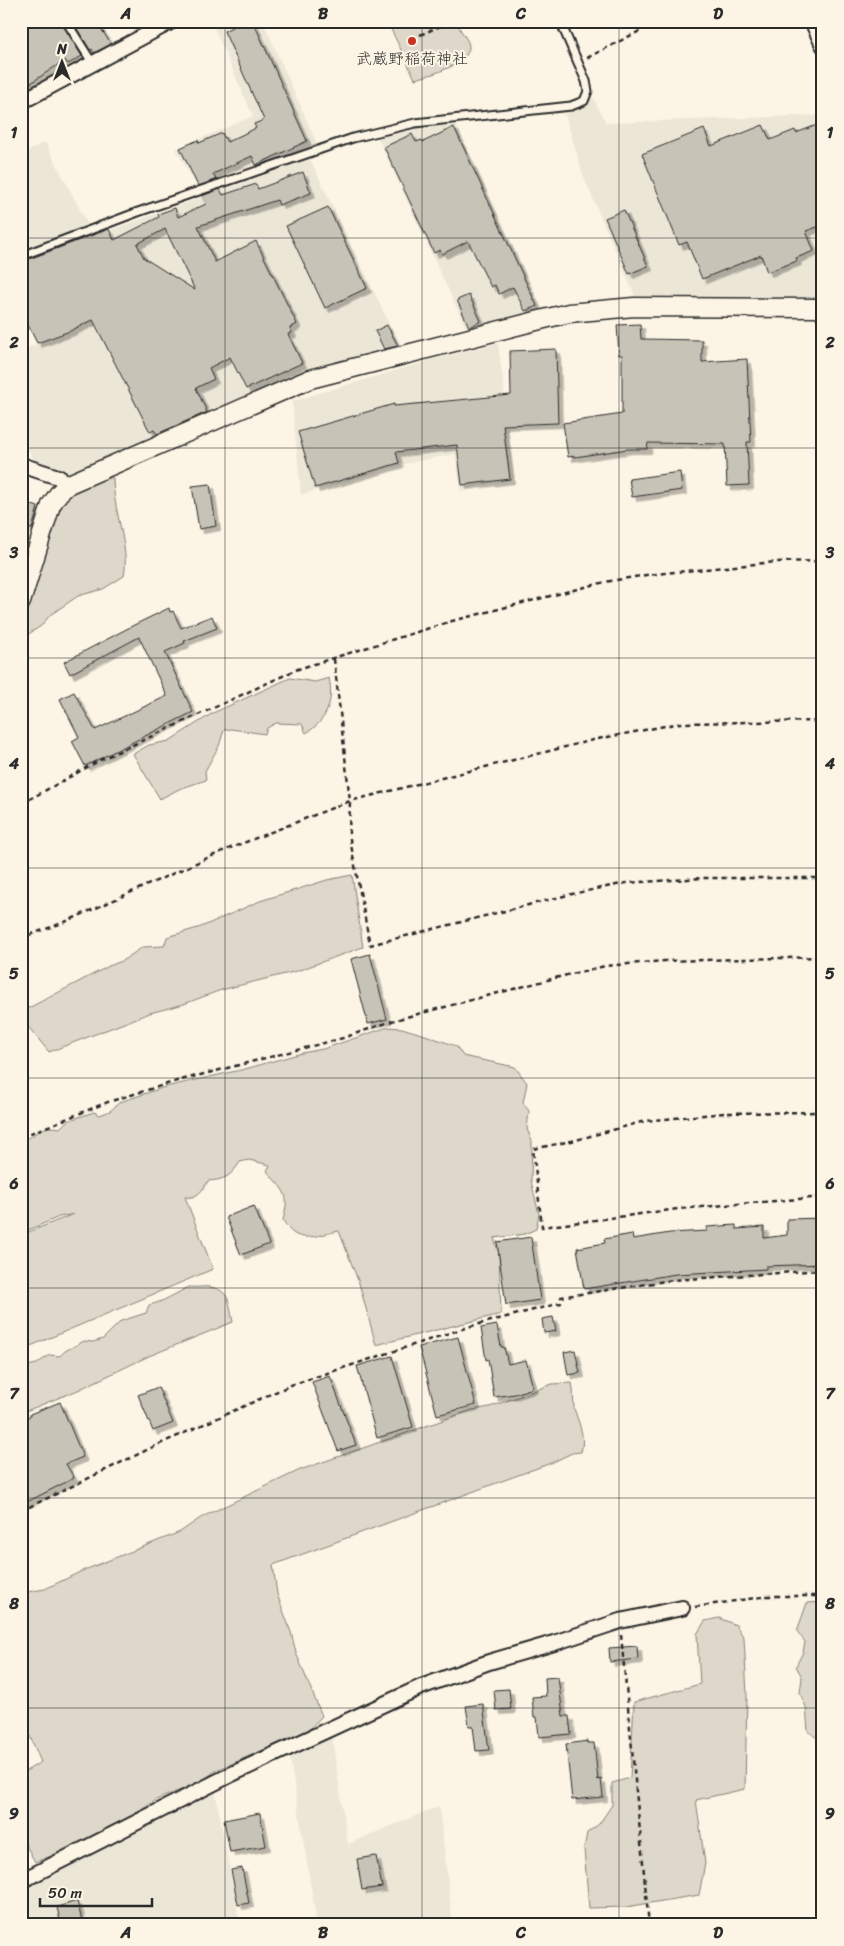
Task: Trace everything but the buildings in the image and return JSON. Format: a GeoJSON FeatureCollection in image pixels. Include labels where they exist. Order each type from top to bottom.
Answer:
{"type":"FeatureCollection","features":[{"type":"Feature","properties":{"kind":"street"},"geometry":{"type":"LineString","coordinates":[[21,102],[172,21]]}},
{"type":"Feature","properties":{"kind":"street"},"geometry":{"type":"LineString","coordinates":[[812,21],[823,45]]}},
{"type":"Feature","properties":{"kind":"street"},"geometry":{"type":"LineString","coordinates":[[21,602],[51,505],[59,493],[69,484],[310,380],[569,314],[634,307],[823,308]]}},
{"type":"Feature","properties":{"kind":"street"},"geometry":{"type":"LineString","coordinates":[[21,465],[58,477],[69,484]]}},
{"type":"Feature","properties":{"kind":"street"},"geometry":{"type":"LineString","coordinates":[[21,1881],[248,1766],[421,1687],[489,1662],[620,1622],[682,1608]]}},
{"type":"Feature","properties":{"kind":"lane"},"geometry":{"type":"LineString","coordinates":[[66,21],[94,64]]}},
{"type":"Feature","properties":{"kind":"lane"},"geometry":{"type":"LineString","coordinates":[[21,256],[138,212],[353,138],[415,123],[571,106],[584,101],[588,91],[579,63],[560,21]]}},
{"type":"Feature","properties":{"kind":"path"},"geometry":{"type":"LineString","coordinates":[[420,35],[452,21]]}},
{"type":"Feature","properties":{"kind":"path"},"geometry":{"type":"LineString","coordinates":[[579,63],[659,21]]}},
{"type":"Feature","properties":{"kind":"path"},"geometry":{"type":"LineString","coordinates":[[21,804],[100,760],[298,669],[452,621],[605,582],[697,569],[775,562],[823,561]]}},
{"type":"Feature","properties":{"kind":"path"},"geometry":{"type":"LineString","coordinates":[[334,659],[350,801],[349,834],[370,945],[572,894],[626,883],[704,878],[823,878]]}},
{"type":"Feature","properties":{"kind":"path"},"geometry":{"type":"LineString","coordinates":[[21,938],[65,922],[223,851],[350,801],[593,740],[680,723],[823,721]]}},
{"type":"Feature","properties":{"kind":"path"},"geometry":{"type":"LineString","coordinates":[[21,1137],[108,1102],[177,1081],[343,1038],[395,1020],[605,966],[664,961],[823,957]]}},
{"type":"Feature","properties":{"kind":"path"},"geometry":{"type":"LineString","coordinates":[[823,1112],[724,1113],[644,1121],[576,1140],[533,1149],[542,1227],[678,1209],[823,1197]]}},
{"type":"Feature","properties":{"kind":"path"},"geometry":{"type":"LineString","coordinates":[[21,1512],[153,1447],[291,1385],[468,1327],[561,1303],[561,1297],[672,1280],[823,1270]]}},
{"type":"Feature","properties":{"kind":"path"},"geometry":{"type":"LineString","coordinates":[[682,1608],[768,1596],[823,1596]]}},
{"type":"Feature","properties":{"kind":"path"},"geometry":{"type":"LineString","coordinates":[[620,1622],[649,1925]]}},
{"type":"Feature","properties":{"kind":"shaded area"},"geometry":{"type":"Polygon","coordinates":[[[211,21],[263,21],[318,146],[197,187],[176,149],[253,116],[211,21]]]}},
{"type":"Feature","properties":{"kind":"shaded area"},"geometry":{"type":"Polygon","coordinates":[[[387,21],[458,21],[458,25],[469,46],[468,52],[456,64],[415,79],[387,21]]]}},
{"type":"Feature","properties":{"kind":"shaded area"},"geometry":{"type":"Polygon","coordinates":[[[593,97],[606,123],[823,115],[823,298],[635,296],[584,178],[564,111],[581,107],[593,97]]]}},
{"type":"Feature","properties":{"kind":"shaded area"},"geometry":{"type":"Polygon","coordinates":[[[456,125],[542,308],[467,330],[377,136],[414,127],[456,125]]]}},
{"type":"Feature","properties":{"kind":"shaded area"},"geometry":{"type":"Polygon","coordinates":[[[45,142],[88,225],[21,252],[21,155],[45,142]]]}},
{"type":"Feature","properties":{"kind":"shaded area"},"geometry":{"type":"Polygon","coordinates":[[[310,159],[401,348],[254,392],[149,442],[70,473],[35,462],[21,436],[21,350],[37,344],[21,313],[21,262],[310,159]]]}},
{"type":"Feature","properties":{"kind":"shaded area"},"geometry":{"type":"Polygon","coordinates":[[[498,343],[515,478],[461,491],[455,454],[404,464],[301,495],[292,401],[445,356],[498,343]]]}},
{"type":"Feature","properties":{"kind":"shaded area"},"geometry":{"type":"Polygon","coordinates":[[[102,477],[113,478],[125,553],[124,576],[103,589],[78,596],[50,615],[41,626],[27,635],[22,625],[58,504],[68,493],[102,477]]]}},
{"type":"Feature","properties":{"kind":"shaded area"},"geometry":{"type":"Polygon","coordinates":[[[290,678],[315,682],[329,678],[329,702],[327,710],[319,723],[306,733],[302,724],[276,723],[267,728],[265,734],[231,729],[224,730],[219,746],[205,771],[206,780],[179,789],[160,799],[133,754],[149,745],[169,741],[213,713],[290,678]]]}},
{"type":"Feature","properties":{"kind":"shaded area"},"geometry":{"type":"Polygon","coordinates":[[[352,875],[363,947],[297,971],[221,990],[184,1004],[150,1013],[49,1052],[21,1018],[21,1012],[122,961],[143,947],[164,946],[167,937],[201,927],[260,901],[327,880],[352,875]]]}},
{"type":"Feature","properties":{"kind":"shaded area"},"geometry":{"type":"Polygon","coordinates":[[[388,1027],[402,1028],[456,1046],[463,1056],[515,1067],[527,1083],[523,1103],[529,1111],[527,1129],[532,1141],[531,1181],[539,1214],[536,1229],[525,1234],[494,1238],[499,1254],[501,1314],[376,1345],[359,1283],[339,1231],[307,1237],[294,1234],[283,1220],[286,1197],[267,1171],[270,1165],[249,1160],[240,1162],[234,1171],[227,1176],[219,1180],[208,1181],[201,1191],[193,1197],[185,1197],[213,1269],[21,1350],[21,1235],[74,1214],[59,1217],[21,1233],[21,1140],[43,1129],[60,1128],[67,1121],[94,1112],[100,1115],[110,1111],[120,1102],[165,1087],[323,1049],[388,1027]]]}},
{"type":"Feature","properties":{"kind":"shaded area"},"geometry":{"type":"Polygon","coordinates":[[[189,1287],[210,1287],[222,1291],[230,1304],[233,1322],[149,1356],[78,1390],[21,1413],[21,1367],[37,1364],[49,1355],[60,1356],[65,1351],[84,1341],[93,1342],[103,1339],[121,1321],[146,1313],[149,1305],[165,1300],[189,1287]]]}},
{"type":"Feature","properties":{"kind":"shaded area"},"geometry":{"type":"Polygon","coordinates":[[[572,1383],[574,1408],[583,1440],[581,1452],[572,1453],[551,1463],[273,1565],[277,1594],[291,1632],[296,1653],[322,1716],[309,1730],[215,1771],[201,1782],[158,1799],[132,1816],[70,1849],[35,1862],[21,1836],[21,1774],[41,1762],[21,1715],[21,1593],[45,1589],[82,1571],[180,1532],[202,1517],[300,1470],[472,1410],[490,1407],[552,1384],[572,1383]]]}},
{"type":"Feature","properties":{"kind":"shaded area"},"geometry":{"type":"Polygon","coordinates":[[[823,1602],[823,1743],[808,1731],[806,1707],[800,1693],[802,1677],[796,1666],[803,1652],[805,1642],[797,1631],[807,1603],[823,1602]]]}},
{"type":"Feature","properties":{"kind":"shaded area"},"geometry":{"type":"Polygon","coordinates":[[[719,1618],[736,1625],[744,1638],[747,1695],[745,1789],[696,1800],[705,1863],[699,1895],[626,1907],[589,1908],[584,1849],[587,1833],[599,1824],[612,1805],[612,1783],[630,1778],[634,1702],[700,1684],[697,1634],[705,1621],[719,1618]]]}},
{"type":"Feature","properties":{"kind":"shaded area"},"geometry":{"type":"Polygon","coordinates":[[[331,1731],[348,1844],[439,1806],[453,1925],[317,1925],[289,1753],[331,1731]]]}},
{"type":"Feature","properties":{"kind":"shaded area"},"geometry":{"type":"Polygon","coordinates":[[[215,1790],[240,1925],[21,1925],[21,1890],[215,1790]]]}},
{"type":"Feature","properties":{"kind":"place","name":"武蔵野稲荷神社"},"geometry":{"type":"Point","coordinates":[412,41]}}]}
